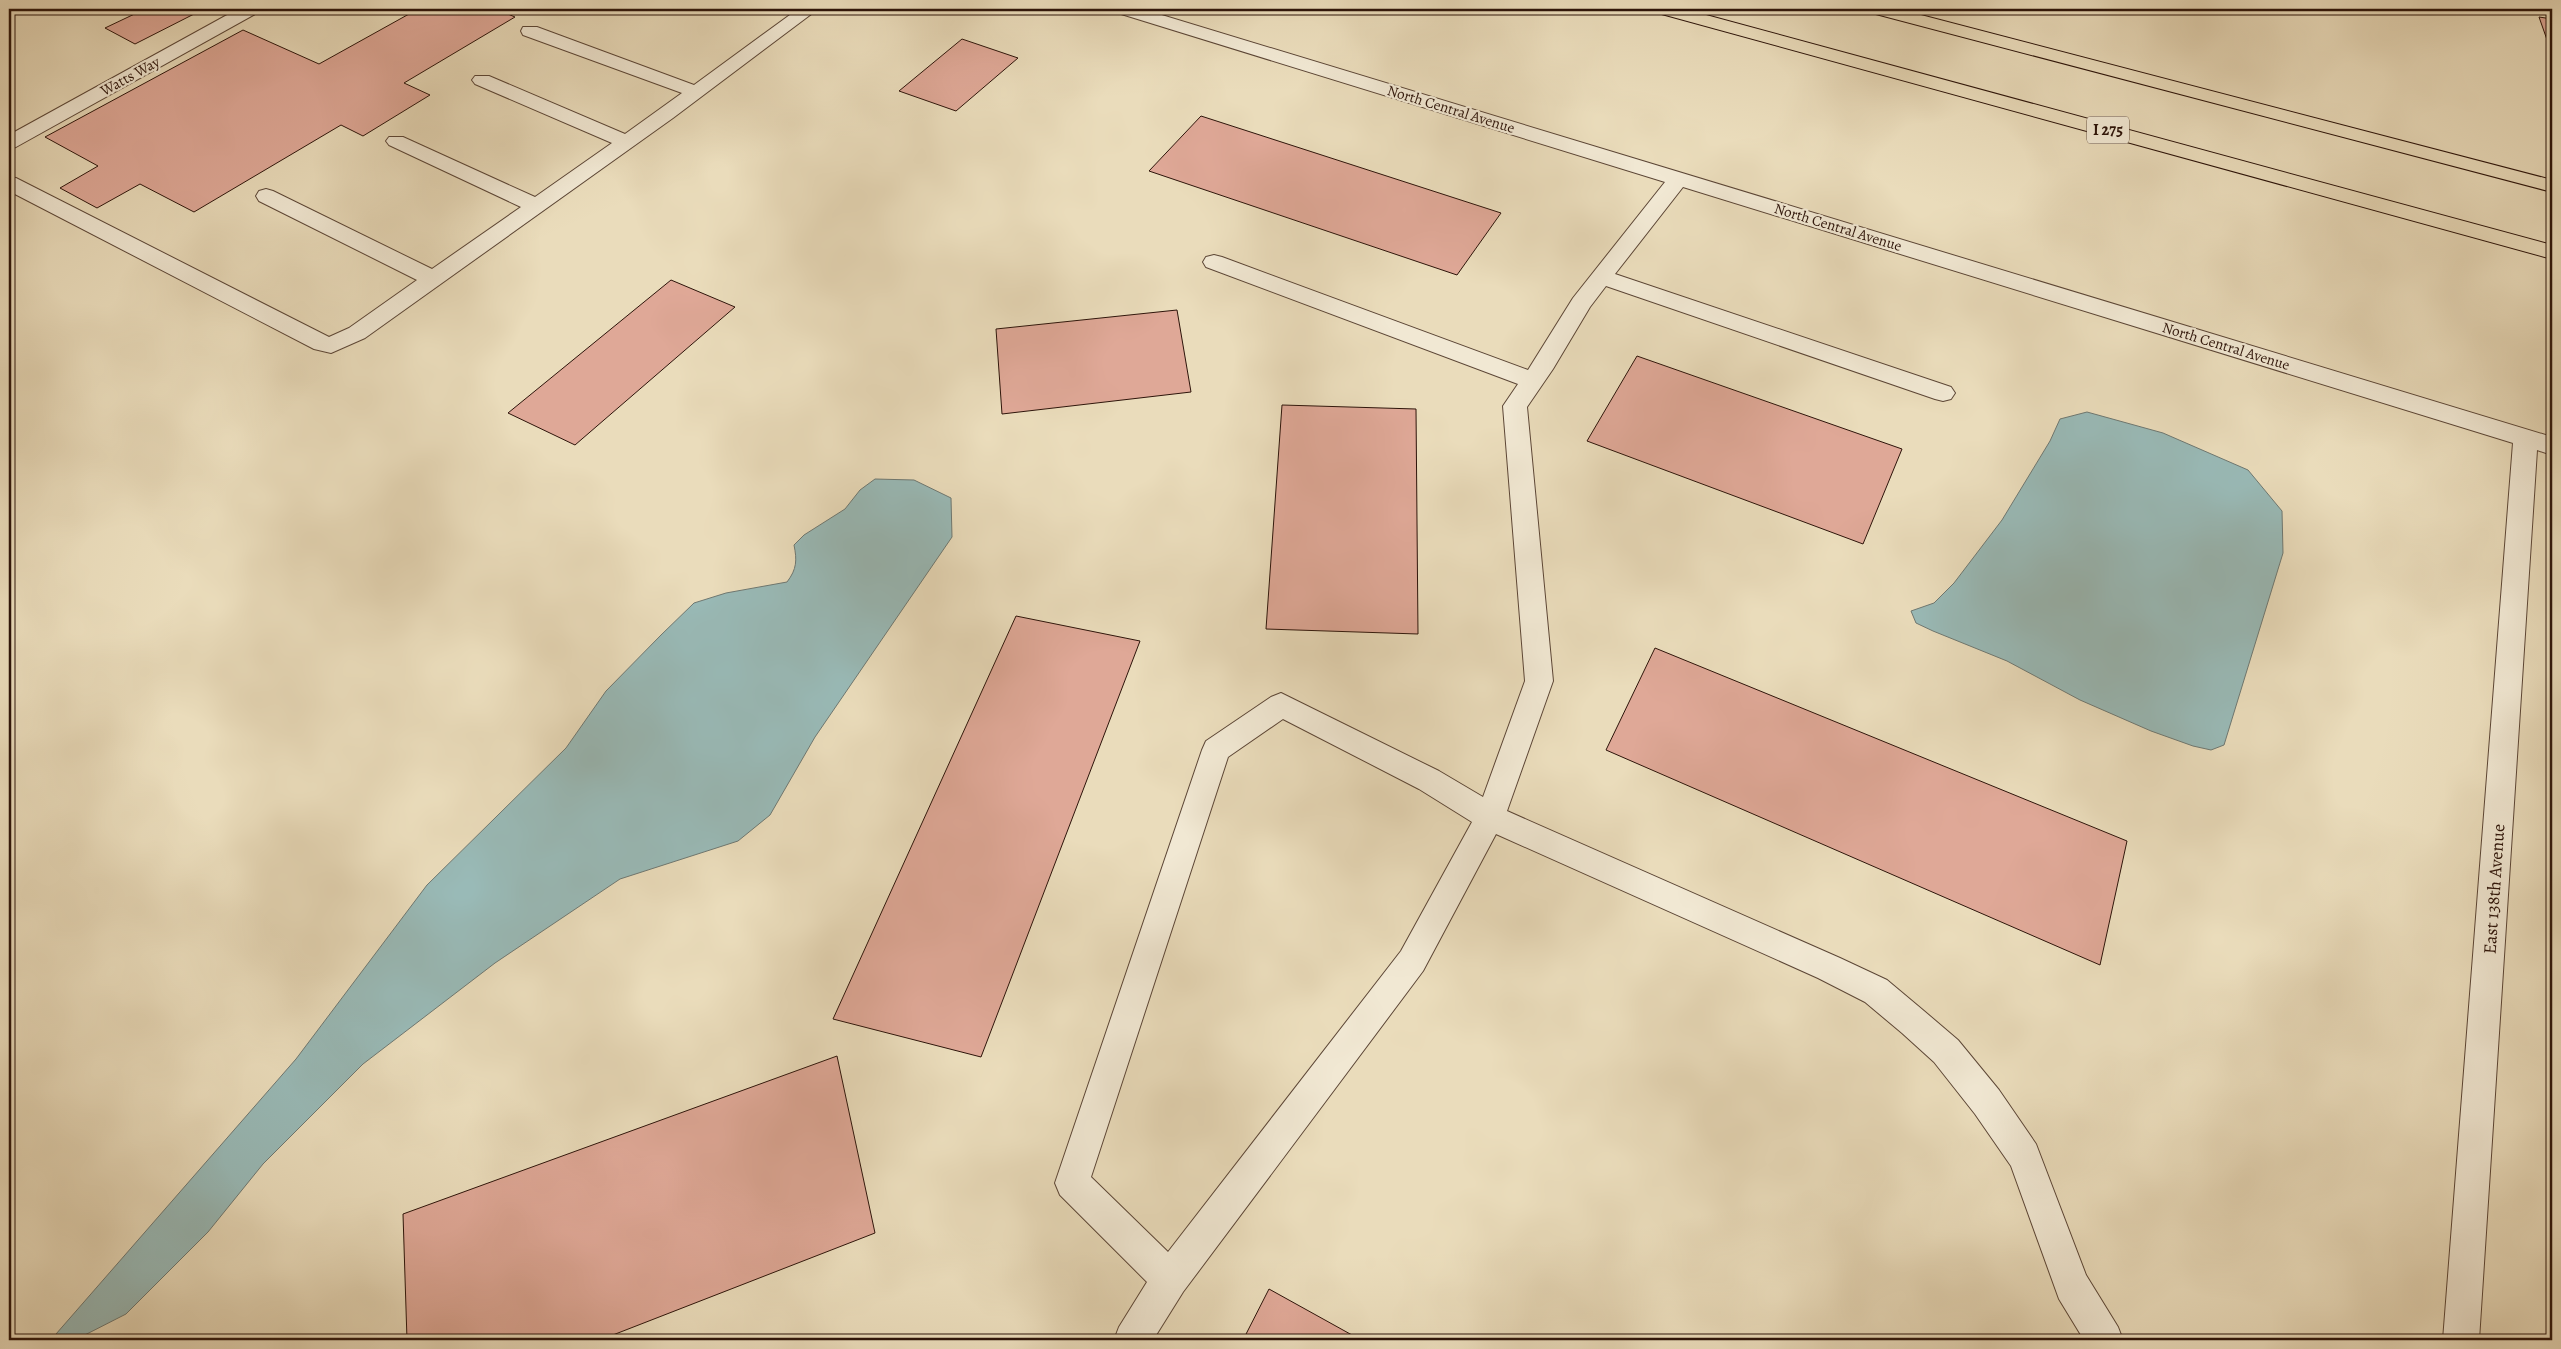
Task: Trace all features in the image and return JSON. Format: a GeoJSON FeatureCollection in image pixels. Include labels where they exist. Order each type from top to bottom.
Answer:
{"type":"FeatureCollection","features":[{"type":"Feature","properties":{"kind":"highway","name":"I 275"},"geometry":{"type":"LineString","coordinates":[[1664,9],[2552,252]]}},
{"type":"Feature","properties":{"kind":"highway"},"geometry":{"type":"LineString","coordinates":[[1878,9],[2552,186]]}},
{"type":"Feature","properties":{"kind":"street","name":"Watts Way"},"geometry":{"type":"LineString","coordinates":[[9,143],[251,9]]}},
{"type":"Feature","properties":{"kind":"street"},"geometry":{"type":"LineString","coordinates":[[9,184],[322,343],[331,345],[357,333],[627,142],[809,9]]}},
{"type":"Feature","properties":{"kind":"street","name":"North Central Avenue"},"geometry":{"type":"LineString","coordinates":[[1124,9],[2539,442]]}},
{"type":"Feature","properties":{"kind":"street"},"geometry":{"type":"LineString","coordinates":[[530,31],[696,92]]}},
{"type":"Feature","properties":{"kind":"street"},"geometry":{"type":"LineString","coordinates":[[482,80],[627,142]]}},
{"type":"Feature","properties":{"kind":"street"},"geometry":{"type":"LineString","coordinates":[[396,141],[536,206]]}},
{"type":"Feature","properties":{"kind":"street"},"geometry":{"type":"LineString","coordinates":[[1132,1340],[1170,1279],[1412,961],[1490,817],[1539,681],[1515,406],[1532,382],[1580,303],[1679,178]]}},
{"type":"Feature","properties":{"kind":"street"},"geometry":{"type":"LineString","coordinates":[[266,196],[433,279]]}},
{"type":"Feature","properties":{"kind":"street"},"geometry":{"type":"LineString","coordinates":[[1214,262],[1532,382]]}},
{"type":"Feature","properties":{"kind":"street"},"geometry":{"type":"LineString","coordinates":[[1601,277],[1943,393]]}},
{"type":"Feature","properties":{"kind":"street","name":"East 138th Avenue"},"geometry":{"type":"LineString","coordinates":[[2461,1340],[2539,442]]}},
{"type":"Feature","properties":{"kind":"street"},"geometry":{"type":"LineString","coordinates":[[1170,1279],[1072,1183],[1216,750],[1281,704],[1429,780],[1490,817],[1829,968],[1876,991],[1946,1051],[1987,1102],[2024,1156],[2072,1286],[2105,1340]]}},
{"type":"Feature","properties":{"kind":"water"},"geometry":{"type":"Polygon","coordinates":[[[2087,412],[2163,433],[2248,470],[2282,511],[2283,553],[2224,745],[2211,750],[2193,746],[2151,731],[2080,700],[2007,661],[1916,623],[1911,611],[1934,603],[1954,583],[2002,520],[2050,441],[2060,419],[2087,412]]]}},
{"type":"Feature","properties":{"kind":"water"},"geometry":{"type":"Polygon","coordinates":[[[875,479],[914,480],[951,498],[952,537],[815,737],[770,815],[738,841],[620,879],[495,963],[363,1064],[263,1164],[208,1232],[126,1314],[75,1340],[56,1334],[296,1059],[427,885],[566,748],[606,691],[694,603],[726,593],[787,582],[793,573],[795,564],[794,545],[804,535],[845,509],[860,490],[875,479]]]}},
{"type":"Feature","properties":{"kind":"building"},"geometry":{"type":"Polygon","coordinates":[[[145,9],[187,9],[196,13],[135,44],[105,28],[145,9]]]}},
{"type":"Feature","properties":{"kind":"building"},"geometry":{"type":"Polygon","coordinates":[[[418,9],[496,9],[515,17],[404,83],[430,95],[363,136],[341,125],[194,212],[140,184],[97,208],[60,188],[98,166],[45,137],[243,30],[319,64],[418,9]]]}},
{"type":"Feature","properties":{"kind":"building"},"geometry":{"type":"Polygon","coordinates":[[[2539,17],[2552,19],[2552,54],[2539,17]]]}},
{"type":"Feature","properties":{"kind":"building"},"geometry":{"type":"Polygon","coordinates":[[[962,39],[1018,58],[956,111],[899,91],[962,39]]]}},
{"type":"Feature","properties":{"kind":"building"},"geometry":{"type":"Polygon","coordinates":[[[1201,116],[1501,213],[1457,275],[1149,171],[1201,116]]]}},
{"type":"Feature","properties":{"kind":"building"},"geometry":{"type":"Polygon","coordinates":[[[671,280],[735,307],[575,445],[508,413],[671,280]]]}},
{"type":"Feature","properties":{"kind":"building"},"geometry":{"type":"Polygon","coordinates":[[[1177,310],[1191,392],[1002,414],[996,329],[1177,310]]]}},
{"type":"Feature","properties":{"kind":"building"},"geometry":{"type":"Polygon","coordinates":[[[1637,356],[1902,449],[1863,544],[1587,441],[1637,356]]]}},
{"type":"Feature","properties":{"kind":"building"},"geometry":{"type":"Polygon","coordinates":[[[1282,405],[1416,409],[1418,634],[1266,629],[1282,405]]]}},
{"type":"Feature","properties":{"kind":"building"},"geometry":{"type":"Polygon","coordinates":[[[1016,616],[1140,641],[981,1057],[833,1019],[1016,616]]]}},
{"type":"Feature","properties":{"kind":"building"},"geometry":{"type":"Polygon","coordinates":[[[1655,648],[2127,841],[2100,965],[1606,750],[1655,648]]]}},
{"type":"Feature","properties":{"kind":"building"},"geometry":{"type":"Polygon","coordinates":[[[837,1056],[875,1233],[600,1340],[407,1340],[403,1214],[837,1056]]]}},
{"type":"Feature","properties":{"kind":"building"},"geometry":{"type":"Polygon","coordinates":[[[1269,1289],[1361,1340],[1243,1340],[1269,1289]]]}}]}
